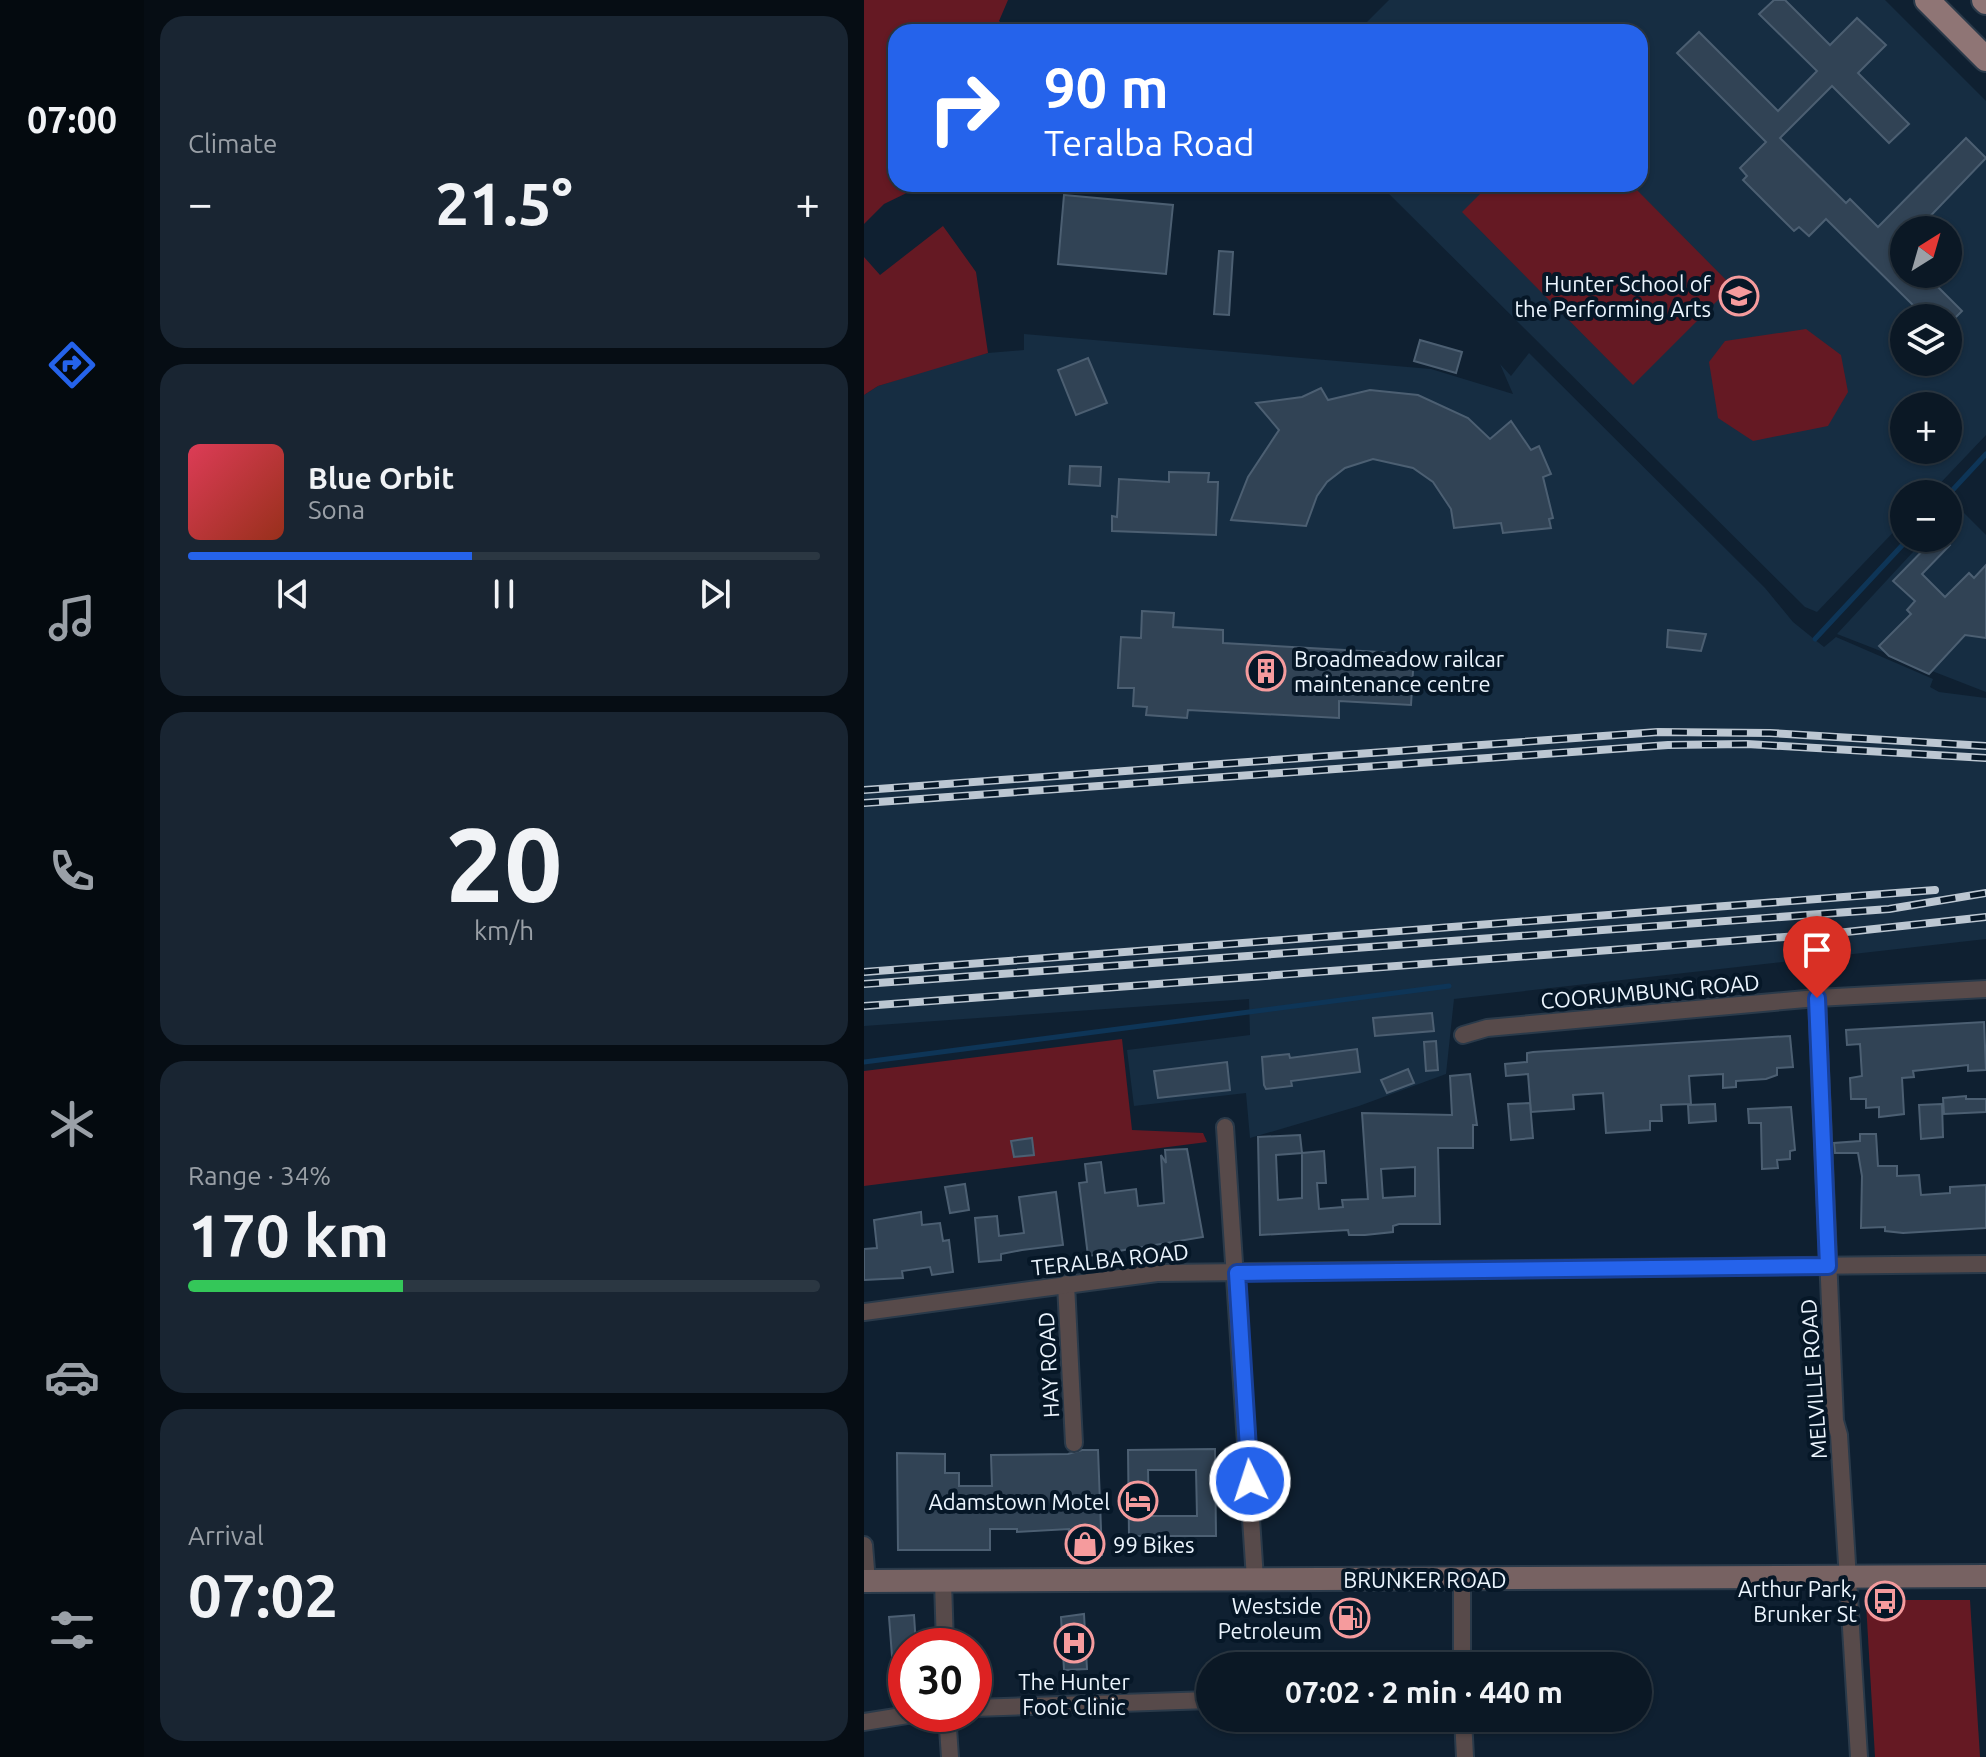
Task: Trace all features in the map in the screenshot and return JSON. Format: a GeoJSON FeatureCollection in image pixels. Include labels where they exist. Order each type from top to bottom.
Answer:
{"type":"FeatureCollection","features":[{"type":"Feature","properties":{"kind":"main road"},"geometry":{"type":"LineString","coordinates":[[1927,0],[1986,59]]}},
{"type":"Feature","properties":{"kind":"main road","name":"BRUNKER ROAD"},"geometry":{"type":"LineString","coordinates":[[865,1582],[1986,1576]]}},
{"type":"Feature","properties":{"kind":"street","name":"COORUMBUNG ROAD"},"geometry":{"type":"LineString","coordinates":[[1463,1035],[1487,1028],[1817,998],[1986,989]]}},
{"type":"Feature","properties":{"kind":"street","name":"MELVILLE ROAD"},"geometry":{"type":"LineString","coordinates":[[1817,998],[1835,1421],[1839,1435],[1859,1757]]}},
{"type":"Feature","properties":{"kind":"street"},"geometry":{"type":"LineString","coordinates":[[1225,1127],[1255,1579]]}},
{"type":"Feature","properties":{"kind":"street","name":"TERALBA ROAD"},"geometry":{"type":"LineString","coordinates":[[864,1312],[1157,1273],[1986,1264]]}},
{"type":"Feature","properties":{"kind":"street","name":"HAY ROAD"},"geometry":{"type":"LineString","coordinates":[[1066,1284],[1074,1443]]}},
{"type":"Feature","properties":{"kind":"street"},"geometry":{"type":"LineString","coordinates":[[864,1545],[865,1582]]}},
{"type":"Feature","properties":{"kind":"street"},"geometry":{"type":"LineString","coordinates":[[1462,1579],[1462,1652]]}},
{"type":"Feature","properties":{"kind":"street"},"geometry":{"type":"LineString","coordinates":[[943,1581],[944,1628]]}},
{"type":"Feature","properties":{"kind":"street"},"geometry":{"type":"LineString","coordinates":[[992,1707],[1196,1700]]}},
{"type":"Feature","properties":{"kind":"street"},"geometry":{"type":"LineString","coordinates":[[864,1722],[888,1718]]}},
{"type":"Feature","properties":{"kind":"street"},"geometry":{"type":"LineString","coordinates":[[948,1732],[950,1757]]}},
{"type":"Feature","properties":{"kind":"street"},"geometry":{"type":"LineString","coordinates":[[1464,1732],[1465,1757]]}},
{"type":"Feature","properties":{"kind":"shaded area"},"geometry":{"type":"Polygon","coordinates":[[[864,0],[1008,0],[999,21],[1003,24],[888,24],[888,192],[909,192],[884,204],[864,224],[864,0]]]}},
{"type":"Feature","properties":{"kind":"shaded area","name":"Hunter School of the Performing Arts"},"geometry":{"type":"Polygon","coordinates":[[[1389,0],[1885,0],[1986,101],[1986,435],[1962,460],[1962,392],[1890,392],[1890,464],[1958,464],[1943,480],[1890,480],[1890,536],[1817,612],[1805,607],[1387,192],[1648,192],[1648,24],[1365,24],[1389,0]]]}},
{"type":"Feature","properties":{"kind":"shaded area"},"geometry":{"type":"Polygon","coordinates":[[[1482,192],[1639,192],[1732,286],[1633,385],[1462,212],[1482,192]]]}},
{"type":"Feature","properties":{"kind":"shaded area"},"geometry":{"type":"Polygon","coordinates":[[[943,226],[976,272],[988,353],[878,386],[864,395],[864,257],[880,275],[943,226]]]}},
{"type":"Feature","properties":{"kind":"shaded area"},"geometry":{"type":"Polygon","coordinates":[[[1806,329],[1841,355],[1848,392],[1828,426],[1753,441],[1718,418],[1709,362],[1725,341],[1806,329]]]}},
{"type":"Feature","properties":{"kind":"shaded area"},"geometry":{"type":"Polygon","coordinates":[[[1024,334],[1431,369],[1513,394],[1500,364],[1511,376],[1529,353],[1765,588],[1793,622],[1824,647],[1836,637],[1933,679],[1930,687],[1939,692],[1986,698],[1986,939],[1454,999],[1446,1074],[1359,1106],[1250,1138],[1246,1093],[1134,1106],[1127,1050],[1250,1035],[1249,999],[864,1026],[864,395],[878,386],[949,363],[988,353],[1024,350],[1024,334]]]}},
{"type":"Feature","properties":{"kind":"shaded area"},"geometry":{"type":"Polygon","coordinates":[[[1962,511],[1986,535],[1986,692],[1837,634],[1913,552],[1962,552],[1962,511]]]}},
{"type":"Feature","properties":{"kind":"shaded area"},"geometry":{"type":"Polygon","coordinates":[[[1122,1039],[1132,1130],[1203,1133],[1207,1142],[864,1186],[864,1071],[1122,1039]]]}},
{"type":"Feature","properties":{"kind":"shaded area"},"geometry":{"type":"Polygon","coordinates":[[[1880,1600],[1970,1600],[1980,1757],[1875,1757],[1866,1603],[1880,1600]]]}},
{"type":"Feature","properties":{"kind":"building"},"geometry":{"type":"Polygon","coordinates":[[[1774,0],[1785,0],[1830,45],[1857,18],[1886,45],[1858,73],[1909,124],[1889,143],[1832,86],[1780,138],[1846,203],[1850,199],[1878,227],[1966,138],[1986,158],[1930,216],[1890,216],[1890,282],[1826,219],[1809,236],[1799,227],[1794,231],[1743,180],[1747,176],[1740,168],[1766,142],[1677,53],[1699,32],[1778,111],[1817,71],[1759,14],[1774,0]]]}},
{"type":"Feature","properties":{"kind":"building"},"geometry":{"type":"Polygon","coordinates":[[[1064,195],[1173,205],[1166,274],[1058,264],[1064,195]]]}},
{"type":"Feature","properties":{"kind":"building"},"geometry":{"type":"Polygon","coordinates":[[[1219,251],[1233,252],[1229,315],[1214,314],[1219,251]]]}},
{"type":"Feature","properties":{"kind":"building"},"geometry":{"type":"Polygon","coordinates":[[[1896,288],[1939,288],[1955,304],[1912,304],[1896,288]]]}},
{"type":"Feature","properties":{"kind":"building"},"geometry":{"type":"Polygon","coordinates":[[[1420,340],[1462,352],[1456,373],[1414,361],[1420,340]]]}},
{"type":"Feature","properties":{"kind":"building"},"geometry":{"type":"Polygon","coordinates":[[[1088,358],[1107,403],[1076,415],[1058,370],[1088,358]]]}},
{"type":"Feature","properties":{"kind":"building"},"geometry":{"type":"Polygon","coordinates":[[[1321,388],[1328,400],[1370,390],[1418,395],[1468,418],[1490,439],[1511,421],[1531,450],[1539,446],[1551,474],[1543,477],[1553,518],[1549,519],[1551,528],[1503,533],[1501,523],[1454,528],[1451,509],[1433,482],[1413,468],[1373,459],[1345,468],[1327,482],[1317,496],[1306,526],[1231,520],[1248,477],[1279,430],[1256,403],[1302,397],[1321,388]]]}},
{"type":"Feature","properties":{"kind":"building"},"geometry":{"type":"Polygon","coordinates":[[[1070,466],[1101,467],[1100,486],[1069,484],[1070,466]]]}},
{"type":"Feature","properties":{"kind":"building"},"geometry":{"type":"Polygon","coordinates":[[[1169,472],[1209,473],[1208,482],[1218,482],[1216,535],[1112,531],[1112,516],[1117,517],[1119,479],[1169,482],[1169,472]]]}},
{"type":"Feature","properties":{"kind":"building"},"geometry":{"type":"Polygon","coordinates":[[[1921,552],[1943,552],[1922,574],[1945,597],[1969,573],[1974,578],[1986,565],[1986,638],[1965,635],[1929,674],[1889,656],[1879,646],[1911,614],[1907,610],[1915,601],[1893,581],[1921,552]]]}},
{"type":"Feature","properties":{"kind":"building","name":"Broadmeadow railcar maintenance centre"},"geometry":{"type":"Polygon","coordinates":[[[1142,611],[1174,613],[1173,627],[1223,630],[1223,643],[1414,654],[1411,705],[1339,701],[1339,718],[1188,710],[1187,718],[1146,715],[1147,707],[1133,706],[1134,688],[1118,688],[1121,637],[1141,638],[1142,611]]]}},
{"type":"Feature","properties":{"kind":"building"},"geometry":{"type":"Polygon","coordinates":[[[1668,630],[1706,634],[1701,651],[1667,647],[1668,630]]]}},
{"type":"Feature","properties":{"kind":"building"},"geometry":{"type":"Polygon","coordinates":[[[1432,1013],[1434,1031],[1375,1036],[1373,1018],[1432,1013]]]}},
{"type":"Feature","properties":{"kind":"building"},"geometry":{"type":"Polygon","coordinates":[[[1984,1022],[1986,1070],[1968,1071],[1968,1065],[1913,1071],[1914,1077],[1902,1078],[1904,1114],[1879,1117],[1879,1107],[1866,1108],[1866,1099],[1851,1099],[1850,1078],[1862,1076],[1860,1044],[1847,1045],[1846,1030],[1984,1022]]]}},
{"type":"Feature","properties":{"kind":"building"},"geometry":{"type":"Polygon","coordinates":[[[1790,1036],[1793,1067],[1777,1068],[1777,1075],[1766,1079],[1736,1081],[1736,1087],[1723,1088],[1723,1074],[1689,1076],[1691,1104],[1661,1105],[1662,1121],[1650,1121],[1650,1130],[1606,1133],[1603,1093],[1573,1095],[1574,1109],[1531,1112],[1528,1074],[1506,1076],[1505,1064],[1527,1062],[1527,1053],[1533,1052],[1790,1036]]]}},
{"type":"Feature","properties":{"kind":"building"},"geometry":{"type":"Polygon","coordinates":[[[1436,1041],[1438,1070],[1426,1071],[1424,1042],[1436,1041]]]}},
{"type":"Feature","properties":{"kind":"building"},"geometry":{"type":"Polygon","coordinates":[[[1357,1049],[1360,1072],[1291,1081],[1292,1086],[1266,1089],[1264,1085],[1262,1057],[1289,1054],[1290,1058],[1357,1049]]]}},
{"type":"Feature","properties":{"kind":"building"},"geometry":{"type":"Polygon","coordinates":[[[1227,1062],[1230,1090],[1158,1098],[1154,1071],[1227,1062]]]}},
{"type":"Feature","properties":{"kind":"building"},"geometry":{"type":"Polygon","coordinates":[[[1408,1069],[1414,1083],[1387,1093],[1381,1080],[1408,1069]]]}},
{"type":"Feature","properties":{"kind":"building"},"geometry":{"type":"Polygon","coordinates":[[[1470,1074],[1477,1125],[1473,1125],[1473,1148],[1438,1148],[1440,1224],[1399,1224],[1393,1226],[1393,1232],[1365,1235],[1349,1235],[1348,1230],[1260,1235],[1258,1137],[1300,1135],[1302,1153],[1324,1151],[1326,1183],[1317,1183],[1319,1209],[1343,1207],[1342,1200],[1368,1199],[1362,1113],[1452,1115],[1450,1076],[1470,1074]],[[1302,1153],[1276,1155],[1278,1200],[1302,1198],[1302,1153]],[[1415,1167],[1381,1169],[1383,1198],[1415,1196],[1415,1167]]]}},
{"type":"Feature","properties":{"kind":"building"},"geometry":{"type":"Polygon","coordinates":[[[1966,1096],[1966,1099],[1986,1099],[1986,1112],[1944,1114],[1943,1098],[1966,1096]]]}},
{"type":"Feature","properties":{"kind":"building"},"geometry":{"type":"Polygon","coordinates":[[[1530,1103],[1533,1138],[1511,1140],[1508,1104],[1530,1103]]]}},
{"type":"Feature","properties":{"kind":"building"},"geometry":{"type":"Polygon","coordinates":[[[1715,1104],[1716,1121],[1689,1123],[1688,1105],[1715,1104]]]}},
{"type":"Feature","properties":{"kind":"building"},"geometry":{"type":"Polygon","coordinates":[[[1942,1104],[1943,1137],[1921,1139],[1919,1105],[1942,1104]]]}},
{"type":"Feature","properties":{"kind":"building"},"geometry":{"type":"Polygon","coordinates":[[[1791,1107],[1795,1150],[1790,1151],[1790,1159],[1777,1160],[1778,1168],[1762,1169],[1761,1123],[1749,1123],[1748,1109],[1791,1107]]]}},
{"type":"Feature","properties":{"kind":"building"},"geometry":{"type":"Polygon","coordinates":[[[1860,1134],[1876,1134],[1878,1166],[1897,1166],[1897,1176],[1919,1175],[1921,1195],[1950,1193],[1950,1187],[1986,1185],[1986,1228],[1903,1233],[1885,1231],[1885,1227],[1861,1228],[1862,1176],[1858,1153],[1835,1153],[1834,1143],[1860,1141],[1860,1134]]]}},
{"type":"Feature","properties":{"kind":"building"},"geometry":{"type":"Polygon","coordinates":[[[1032,1138],[1034,1155],[1014,1157],[1011,1141],[1032,1138]]]}},
{"type":"Feature","properties":{"kind":"building"},"geometry":{"type":"Polygon","coordinates":[[[1187,1149],[1203,1237],[1088,1256],[1079,1183],[1087,1182],[1085,1164],[1101,1162],[1105,1193],[1136,1189],[1138,1206],[1164,1203],[1161,1155],[1166,1163],[1165,1150],[1187,1149]]]}},
{"type":"Feature","properties":{"kind":"building"},"geometry":{"type":"Polygon","coordinates":[[[965,1184],[969,1210],[950,1213],[945,1187],[965,1184]]]}},
{"type":"Feature","properties":{"kind":"building"},"geometry":{"type":"Polygon","coordinates":[[[1056,1192],[1063,1245],[1001,1254],[1001,1260],[979,1262],[975,1218],[997,1216],[999,1236],[1024,1233],[1019,1197],[1056,1192]]]}},
{"type":"Feature","properties":{"kind":"building"},"geometry":{"type":"Polygon","coordinates":[[[921,1212],[922,1225],[940,1223],[943,1241],[949,1240],[953,1272],[932,1275],[930,1267],[902,1271],[903,1278],[864,1280],[864,1249],[877,1248],[874,1220],[921,1212]]]}},
{"type":"Feature","properties":{"kind":"building","name":"Adamstown Motel"},"geometry":{"type":"Polygon","coordinates":[[[1215,1449],[1216,1536],[1129,1536],[1128,1450],[1215,1449]],[[1148,1470],[1149,1516],[1197,1516],[1196,1470],[1148,1470]]]}},
{"type":"Feature","properties":{"kind":"building"},"geometry":{"type":"Polygon","coordinates":[[[1098,1450],[1102,1555],[1068,1555],[1069,1529],[1017,1532],[1017,1529],[990,1529],[990,1550],[898,1550],[897,1453],[945,1454],[945,1473],[959,1473],[959,1486],[992,1486],[991,1455],[1068,1454],[1098,1450]]]}},
{"type":"Feature","properties":{"kind":"building","name":"The Hunter Foot Clinic"},"geometry":{"type":"Polygon","coordinates":[[[1084,1614],[1087,1669],[1064,1670],[1061,1617],[1084,1614]]]}},
{"type":"Feature","properties":{"kind":"building"},"geometry":{"type":"Polygon","coordinates":[[[914,1615],[915,1628],[890,1628],[889,1617],[914,1615]]]}},
{"type":"Feature","properties":{"kind":"waterway"},"geometry":{"type":"LineString","coordinates":[[1962,480],[1986,454]]}},
{"type":"Feature","properties":{"kind":"waterway"},"geometry":{"type":"LineString","coordinates":[[1815,639],[1896,552]]}},
{"type":"Feature","properties":{"kind":"waterway"},"geometry":{"type":"LineString","coordinates":[[864,1062],[1449,986]]}},
{"type":"Feature","properties":{"kind":"railway"},"geometry":{"type":"LineString","coordinates":[[864,790],[1658,732],[1770,733],[1986,746]]}},
{"type":"Feature","properties":{"kind":"railway"},"geometry":{"type":"LineString","coordinates":[[864,803],[1668,745],[1747,744],[1986,758]]}},
{"type":"Feature","properties":{"kind":"railway"},"geometry":{"type":"LineString","coordinates":[[864,972],[1935,890]]}},
{"type":"Feature","properties":{"kind":"railway"},"geometry":{"type":"LineString","coordinates":[[864,984],[1889,909],[1986,893]]}},
{"type":"Feature","properties":{"kind":"railway"},"geometry":{"type":"LineString","coordinates":[[864,1006],[1837,933],[1986,917]]}},
{"type":"Feature","properties":{"kind":"place","name":"Hunter School of the Performing Arts"},"geometry":{"type":"Point","coordinates":[1739,296]}},
{"type":"Feature","properties":{"kind":"place","name":"Broadmeadow railcar maintenance centre"},"geometry":{"type":"Point","coordinates":[1266,671]}},
{"type":"Feature","properties":{"kind":"place","name":"Adamstown Motel"},"geometry":{"type":"Point","coordinates":[1138,1501]}},
{"type":"Feature","properties":{"kind":"place","name":"99 Bikes"},"geometry":{"type":"Point","coordinates":[1085,1544]}},
{"type":"Feature","properties":{"kind":"place","name":"Arthur Park, Brunker St"},"geometry":{"type":"Point","coordinates":[1885,1601]}},
{"type":"Feature","properties":{"kind":"place","name":"Westside Petroleum"},"geometry":{"type":"Point","coordinates":[1350,1618]}},
{"type":"Feature","properties":{"kind":"place","name":"The Hunter Foot Clinic"},"geometry":{"type":"Point","coordinates":[1074,1643]}},
{"type":"Feature","properties":{"kind":"route"},"geometry":{"type":"LineString","coordinates":[[1250,1481],[1237,1273],[1828,1266],[1817,998]]}}]}
